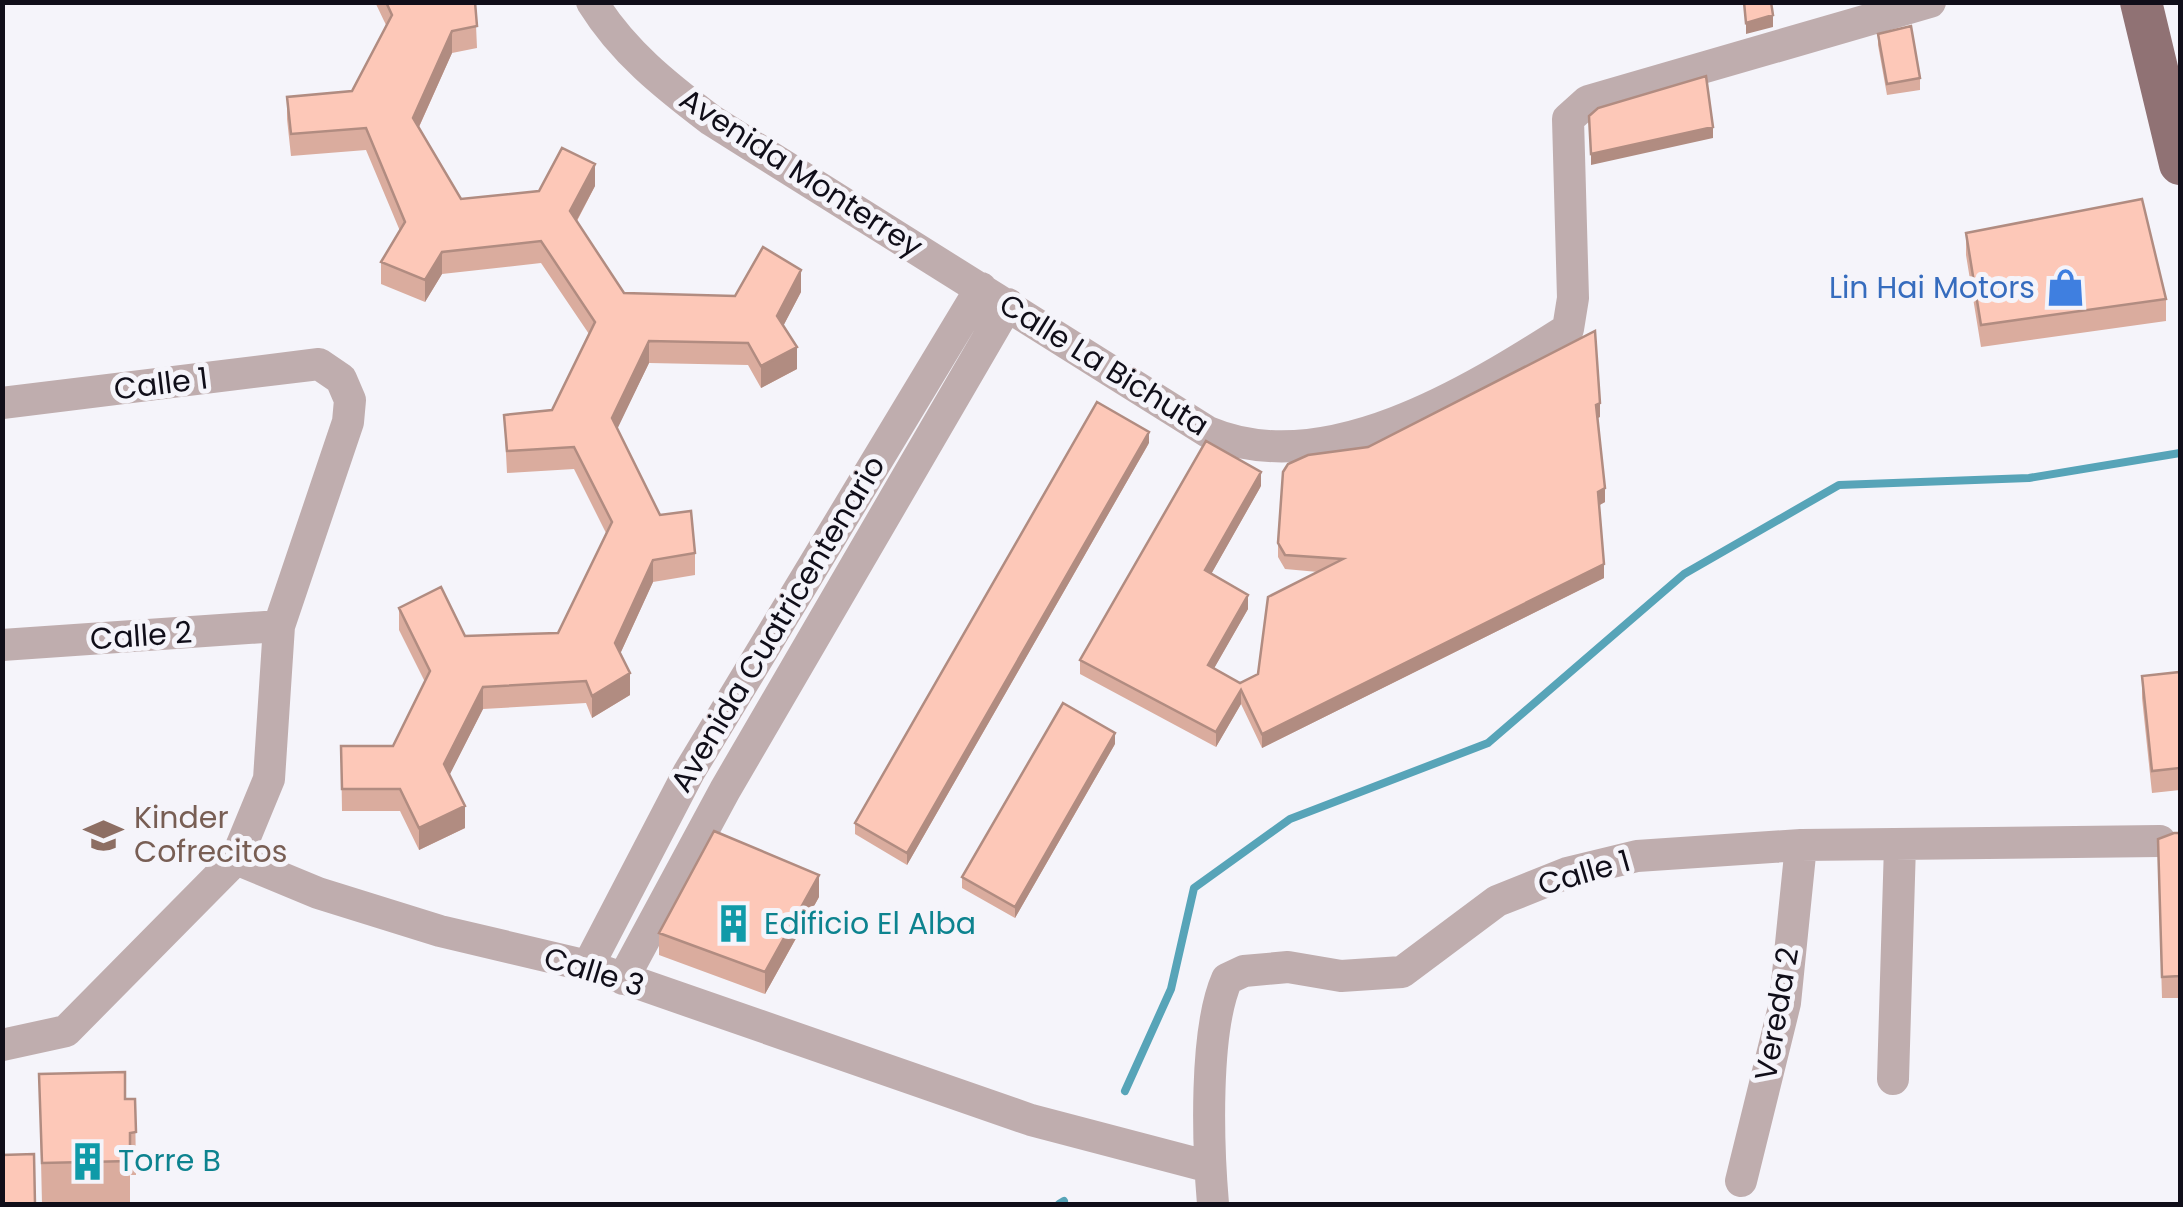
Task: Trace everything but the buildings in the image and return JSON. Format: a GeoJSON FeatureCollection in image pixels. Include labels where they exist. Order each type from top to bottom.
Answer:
{"type":"FeatureCollection","features":[{"type":"Feature","properties":{"kind":"main road"},"geometry":{"type":"LineString","coordinates":[[2141,2],[2180,164]]}},
{"type":"Feature","properties":{"kind":"street","name":"Avenida Monterrey"},"geometry":{"type":"LineString","coordinates":[[592,2],[612,35],[637,61],[711,120],[994,296]]}},
{"type":"Feature","properties":{"kind":"street","name":"Calle La Bichuta"},"geometry":{"type":"LineString","coordinates":[[994,296],[1228,441],[1312,446],[1362,437],[1411,416],[1568,329],[1573,298],[1568,119],[1588,102],[1930,2]]}},
{"type":"Feature","properties":{"kind":"street","name":"Avenida Cuatricentenario"},"geometry":{"type":"LineString","coordinates":[[588,966],[689,772],[994,296]]}},
{"type":"Feature","properties":{"kind":"street","name":"Avenida Cuatricentenario"},"geometry":{"type":"LineString","coordinates":[[624,979],[994,296]]}},
{"type":"Feature","properties":{"kind":"street","name":"Calle 1"},"geometry":{"type":"LineString","coordinates":[[2,404],[319,364],[341,379],[350,400],[348,422],[278,626]]}},
{"type":"Feature","properties":{"kind":"street","name":"Calle 2"},"geometry":{"type":"LineString","coordinates":[[2,645],[278,626]]}},
{"type":"Feature","properties":{"kind":"street"},"geometry":{"type":"LineString","coordinates":[[2,1045],[66,1031],[236,859],[269,779],[278,626]]}},
{"type":"Feature","properties":{"kind":"street","name":"Calle 1"},"geometry":{"type":"LineString","coordinates":[[1210,1167],[1214,1028],[1228,979],[1244,972],[1288,967],[1341,976],[1402,972],[1497,901],[1567,873],[1637,856],[1801,845],[2160,840]]}},
{"type":"Feature","properties":{"kind":"street","name":"Vereda 2"},"geometry":{"type":"LineString","coordinates":[[1742,1181],[1785,1003],[1801,845]]}},
{"type":"Feature","properties":{"kind":"street"},"geometry":{"type":"LineString","coordinates":[[1893,1079],[1900,845]]}},
{"type":"Feature","properties":{"kind":"street","name":"Calle 3"},"geometry":{"type":"LineString","coordinates":[[236,859],[318,893],[423,926],[588,966],[1012,1114],[1210,1167]]}},
{"type":"Feature","properties":{"kind":"street"},"geometry":{"type":"LineString","coordinates":[[1210,1167],[1213,1204]]}},
{"type":"Feature","properties":{"kind":"waterway"},"geometry":{"type":"LineString","coordinates":[[1125,1091],[1171,989],[1194,888],[1290,819],[1488,743],[1684,574],[1839,485],[2029,478],[2180,453]]}},
{"type":"Feature","properties":{"kind":"waterway"},"geometry":{"type":"LineString","coordinates":[[1059,1204],[1064,1201]]}},
{"type":"Feature","properties":{"kind":"place","name":"Lin Hai Motors"},"geometry":{"type":"Point","coordinates":[2065,288]}},
{"type":"Feature","properties":{"kind":"place","name":"Kinder Cofrecitos"},"geometry":{"type":"Point","coordinates":[104,835]}},
{"type":"Feature","properties":{"kind":"place","name":"Edificio El Alba"},"geometry":{"type":"Point","coordinates":[734,924]}},
{"type":"Feature","properties":{"kind":"place","name":"Torre B"},"geometry":{"type":"Point","coordinates":[88,1161]}}]}
